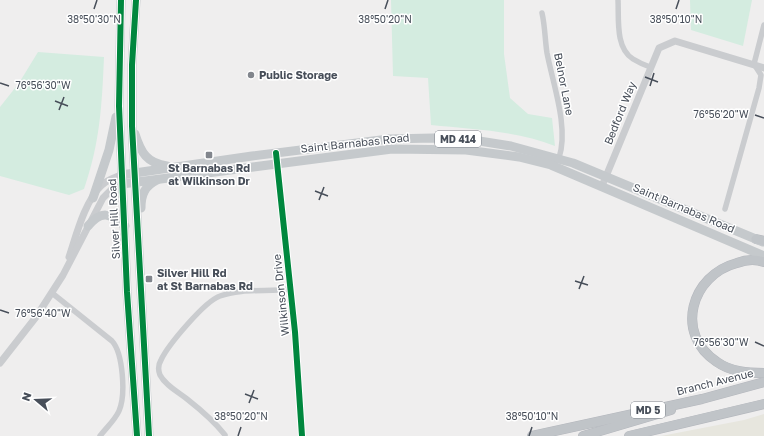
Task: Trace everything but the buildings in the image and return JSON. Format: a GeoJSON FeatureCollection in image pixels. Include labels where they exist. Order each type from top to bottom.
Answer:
{"type":"FeatureCollection","features":[{"type":"Feature","properties":{"kind":"highway"},"geometry":{"type":"LineString","coordinates":[[764,262],[743,261],[723,267],[711,275],[698,292],[693,313],[695,335],[704,351],[711,358],[732,369],[744,372],[764,373]]}},
{"type":"Feature","properties":{"kind":"highway","name":"Branch Avenue"},"geometry":{"type":"LineString","coordinates":[[532,436],[702,399],[764,382]]}},
{"type":"Feature","properties":{"kind":"highway"},"geometry":{"type":"LineString","coordinates":[[583,436],[659,415],[702,399]]}},
{"type":"Feature","properties":{"kind":"highway","name":"MD 5"},"geometry":{"type":"LineString","coordinates":[[632,435],[764,404]]}},
{"type":"Feature","properties":{"kind":"main road","name":"Silver Hill Road"},"geometry":{"type":"LineString","coordinates":[[122,0],[119,106],[137,436]]}},
{"type":"Feature","properties":{"kind":"main road","name":"Silver Hill Road"},"geometry":{"type":"LineString","coordinates":[[136,0],[132,65],[133,172],[149,436]]}},
{"type":"Feature","properties":{"kind":"main road"},"geometry":{"type":"LineString","coordinates":[[93,198],[109,150],[119,106]]}},
{"type":"Feature","properties":{"kind":"main road"},"geometry":{"type":"LineString","coordinates":[[132,126],[140,148],[145,156],[158,164],[176,167]]}},
{"type":"Feature","properties":{"kind":"main road","name":"Saint Barnabas Road"},"geometry":{"type":"LineString","coordinates":[[122,180],[133,172],[389,139],[432,138],[493,142],[559,158],[606,175],[761,241]]}},
{"type":"Feature","properties":{"kind":"main road","name":"Saint Barnabas Road"},"geometry":{"type":"LineString","coordinates":[[122,180],[134,182],[392,149],[466,150],[538,161],[564,170],[764,256]]}},
{"type":"Feature","properties":{"kind":"main road"},"geometry":{"type":"LineString","coordinates":[[137,231],[142,219],[140,206],[143,192],[147,186],[162,178]]}},
{"type":"Feature","properties":{"kind":"main road"},"geometry":{"type":"LineString","coordinates":[[88,226],[96,217],[106,215],[116,218],[125,226]]}},
{"type":"Feature","properties":{"kind":"street"},"geometry":{"type":"LineString","coordinates":[[618,0],[621,43],[626,54],[632,59],[650,67]]}},
{"type":"Feature","properties":{"kind":"street","name":"Belnor Lane"},"geometry":{"type":"LineString","coordinates":[[542,13],[547,50],[562,126],[563,146],[559,158]]}},
{"type":"Feature","properties":{"kind":"street"},"geometry":{"type":"LineString","coordinates":[[725,209],[760,84],[761,75],[754,64],[764,25]]}},
{"type":"Feature","properties":{"kind":"street","name":"Bedford Way"},"geometry":{"type":"LineString","coordinates":[[602,186],[659,48],[675,41],[754,64]]}},
{"type":"Feature","properties":{"kind":"street"},"geometry":{"type":"LineString","coordinates":[[754,64],[764,68]]}},
{"type":"Feature","properties":{"kind":"street","name":"Wilkinson Drive"},"geometry":{"type":"LineString","coordinates":[[276,153],[290,289],[302,436]]}},
{"type":"Feature","properties":{"kind":"street","name":"MD 414"},"geometry":{"type":"LineString","coordinates":[[63,275],[76,234],[93,198],[101,186],[122,180]]}},
{"type":"Feature","properties":{"kind":"street","name":"MD 414"},"geometry":{"type":"LineString","coordinates":[[0,364],[36,318],[52,293],[103,198],[122,180]]}},
{"type":"Feature","properties":{"kind":"street"},"geometry":{"type":"LineString","coordinates":[[225,435],[217,424],[169,386],[161,377],[159,370],[160,360],[206,304],[214,298],[228,294],[290,289]]}},
{"type":"Feature","properties":{"kind":"street"},"geometry":{"type":"LineString","coordinates":[[52,293],[112,341],[119,351],[122,383],[121,405],[119,412],[100,436]]}},
{"type":"Feature","properties":{"kind":"shaded area"},"geometry":{"type":"Polygon","coordinates":[[[764,414],[764,436],[661,436],[744,420],[764,414]]]}},
{"type":"Feature","properties":{"kind":"green space"},"geometry":{"type":"Polygon","coordinates":[[[391,0],[504,0],[504,54],[510,98],[528,114],[552,118],[555,146],[510,134],[478,129],[431,125],[428,78],[393,76],[391,0]]]}},
{"type":"Feature","properties":{"kind":"green space"},"geometry":{"type":"Polygon","coordinates":[[[690,0],[752,0],[743,46],[691,30],[690,0]]]}},
{"type":"Feature","properties":{"kind":"green space"},"geometry":{"type":"Polygon","coordinates":[[[38,52],[104,57],[101,108],[94,156],[84,189],[69,195],[0,176],[0,107],[19,83],[38,52]]]}},
{"type":"Feature","properties":{"kind":"cycle path"},"geometry":{"type":"LineString","coordinates":[[121,0],[119,106],[127,292],[137,436]]}},
{"type":"Feature","properties":{"kind":"cycle path"},"geometry":{"type":"LineString","coordinates":[[136,0],[132,65],[132,126],[149,436]]}},
{"type":"Feature","properties":{"kind":"cycle path"},"geometry":{"type":"LineString","coordinates":[[276,153],[295,332],[302,436]]}},
{"type":"Feature","properties":{"kind":"place","name":"Public Storage"},"geometry":{"type":"Point","coordinates":[251,75]}},
{"type":"Feature","properties":{"kind":"place","name":"St Barnabas Rd at Wilkinson Dr"},"geometry":{"type":"Point","coordinates":[209,155]}},
{"type":"Feature","properties":{"kind":"place","name":"Silver Hill Rd at St Barnabas Rd"},"geometry":{"type":"Point","coordinates":[149,279]}}]}
